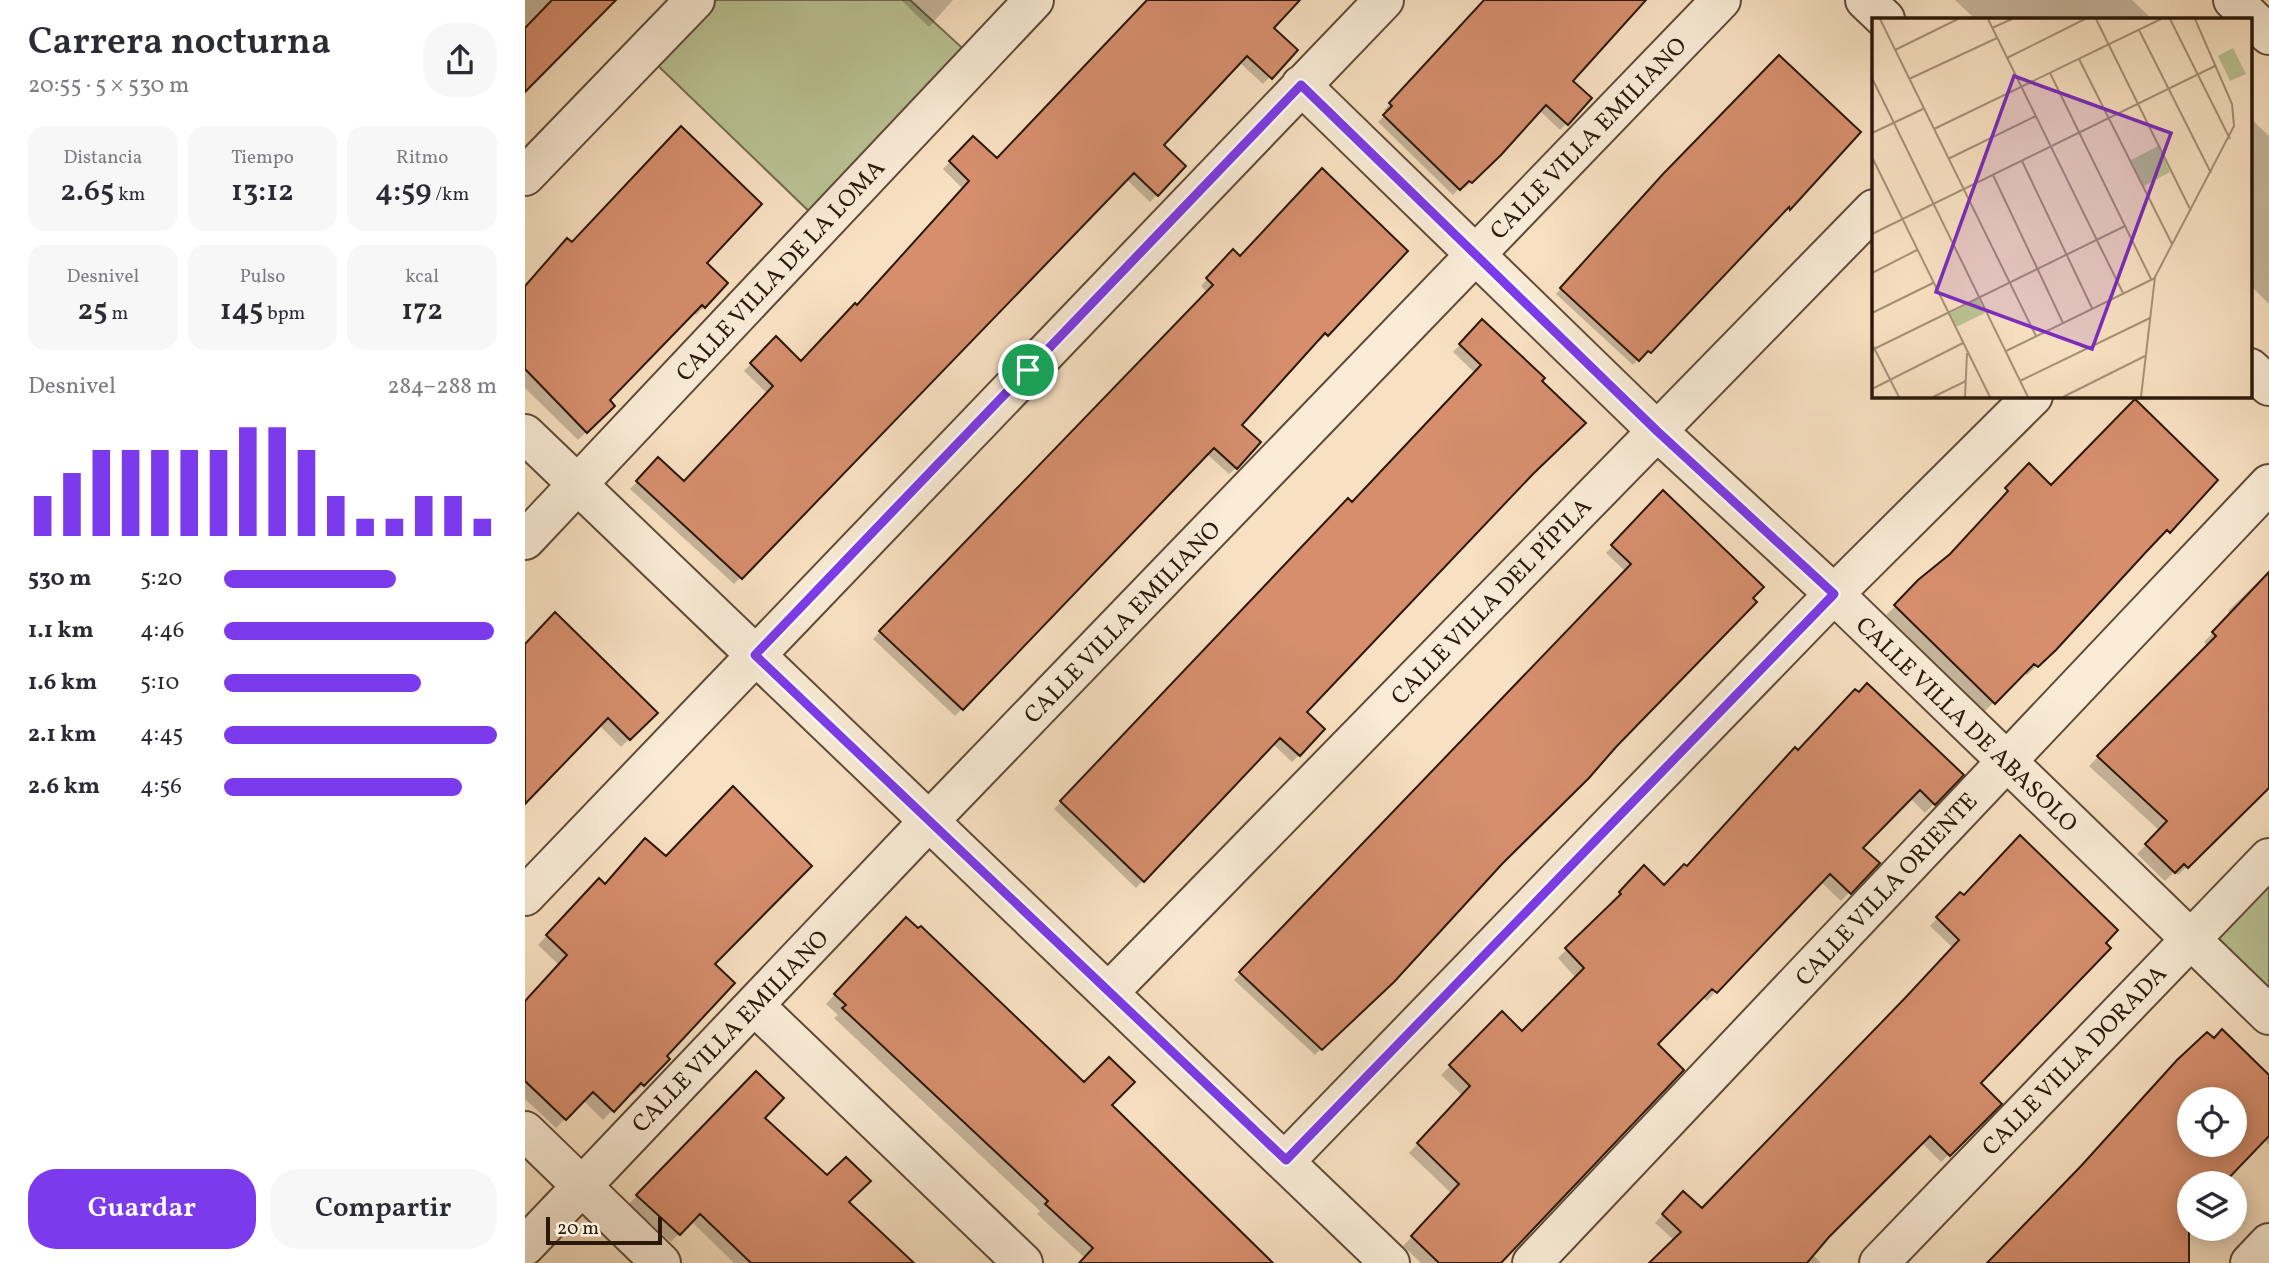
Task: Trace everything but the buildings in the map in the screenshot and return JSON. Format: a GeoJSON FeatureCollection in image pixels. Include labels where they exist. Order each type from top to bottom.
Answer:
{"type":"FeatureCollection","features":[{"type":"Feature","properties":{"kind":"street"},"geometry":{"type":"LineString","coordinates":[[525,176],[695,0]]}},
{"type":"Feature","properties":{"kind":"street","name":"CALLE VILLA DE LA LOMA"},"geometry":{"type":"LineString","coordinates":[[525,540],[1034,0]]}},
{"type":"Feature","properties":{"kind":"street"},"geometry":{"type":"LineString","coordinates":[[525,896],[1384,0]]}},
{"type":"Feature","properties":{"kind":"street","name":"CALLE VILLA EMILIANO"},"geometry":{"type":"LineString","coordinates":[[525,1246],[929,822],[1721,0]]}},
{"type":"Feature","properties":{"kind":"street"},"geometry":{"type":"LineString","coordinates":[[1865,0],[1884,18]]}},
{"type":"Feature","properties":{"kind":"street"},"geometry":{"type":"LineString","coordinates":[[2233,0],[2252,18]]}},
{"type":"Feature","properties":{"kind":"street"},"geometry":{"type":"LineString","coordinates":[[2252,18],[2269,35]]}},
{"type":"Feature","properties":{"kind":"street","name":"CALLE VILLA DE ABASOLO"},"geometry":{"type":"LineString","coordinates":[[1301,85],[1657,431],[1834,594],[2269,1015]]}},
{"type":"Feature","properties":{"kind":"street","name":"CALLE VILLA DEL PÍPILA"},"geometry":{"type":"LineString","coordinates":[[1109,992],[1872,211]]}},
{"type":"Feature","properties":{"kind":"street"},"geometry":{"type":"LineString","coordinates":[[2252,370],[2269,386]]}},
{"type":"Feature","properties":{"kind":"street"},"geometry":{"type":"LineString","coordinates":[[1286,1160],[1834,594],[2032,397]]}},
{"type":"Feature","properties":{"kind":"street"},"geometry":{"type":"LineString","coordinates":[[525,434],[1286,1160],[1390,1263]]}},
{"type":"Feature","properties":{"kind":"street","name":"CALLE VILLA ORIENTE"},"geometry":{"type":"LineString","coordinates":[[1532,1263],[2269,484]]}},
{"type":"Feature","properties":{"kind":"street","name":"CALLE VILLA DORADA"},"geometry":{"type":"LineString","coordinates":[[1879,1263],[2269,858]]}},
{"type":"Feature","properties":{"kind":"street"},"geometry":{"type":"LineString","coordinates":[[754,1005],[1023,1263]]}},
{"type":"Feature","properties":{"kind":"street"},"geometry":{"type":"LineString","coordinates":[[525,1131],[660,1263]]}},
{"type":"Feature","properties":{"kind":"street"},"geometry":{"type":"LineString","coordinates":[[2250,1263],[2269,1243]]}},
{"type":"Feature","properties":{"kind":"green space"},"geometry":{"type":"Polygon","coordinates":[[[710,0],[910,0],[971,56],[817,219],[652,60],[710,0]]]}},
{"type":"Feature","properties":{"kind":"green space"},"geometry":{"type":"Polygon","coordinates":[[[2269,879],[2269,1000],[2207,941],[2269,879]]]}},
{"type":"Feature","properties":{"kind":"route"},"geometry":{"type":"LineString","coordinates":[[1301,85],[1657,431],[1834,594],[1286,1160],[755,655],[1028,370],[1301,85]]}}]}
